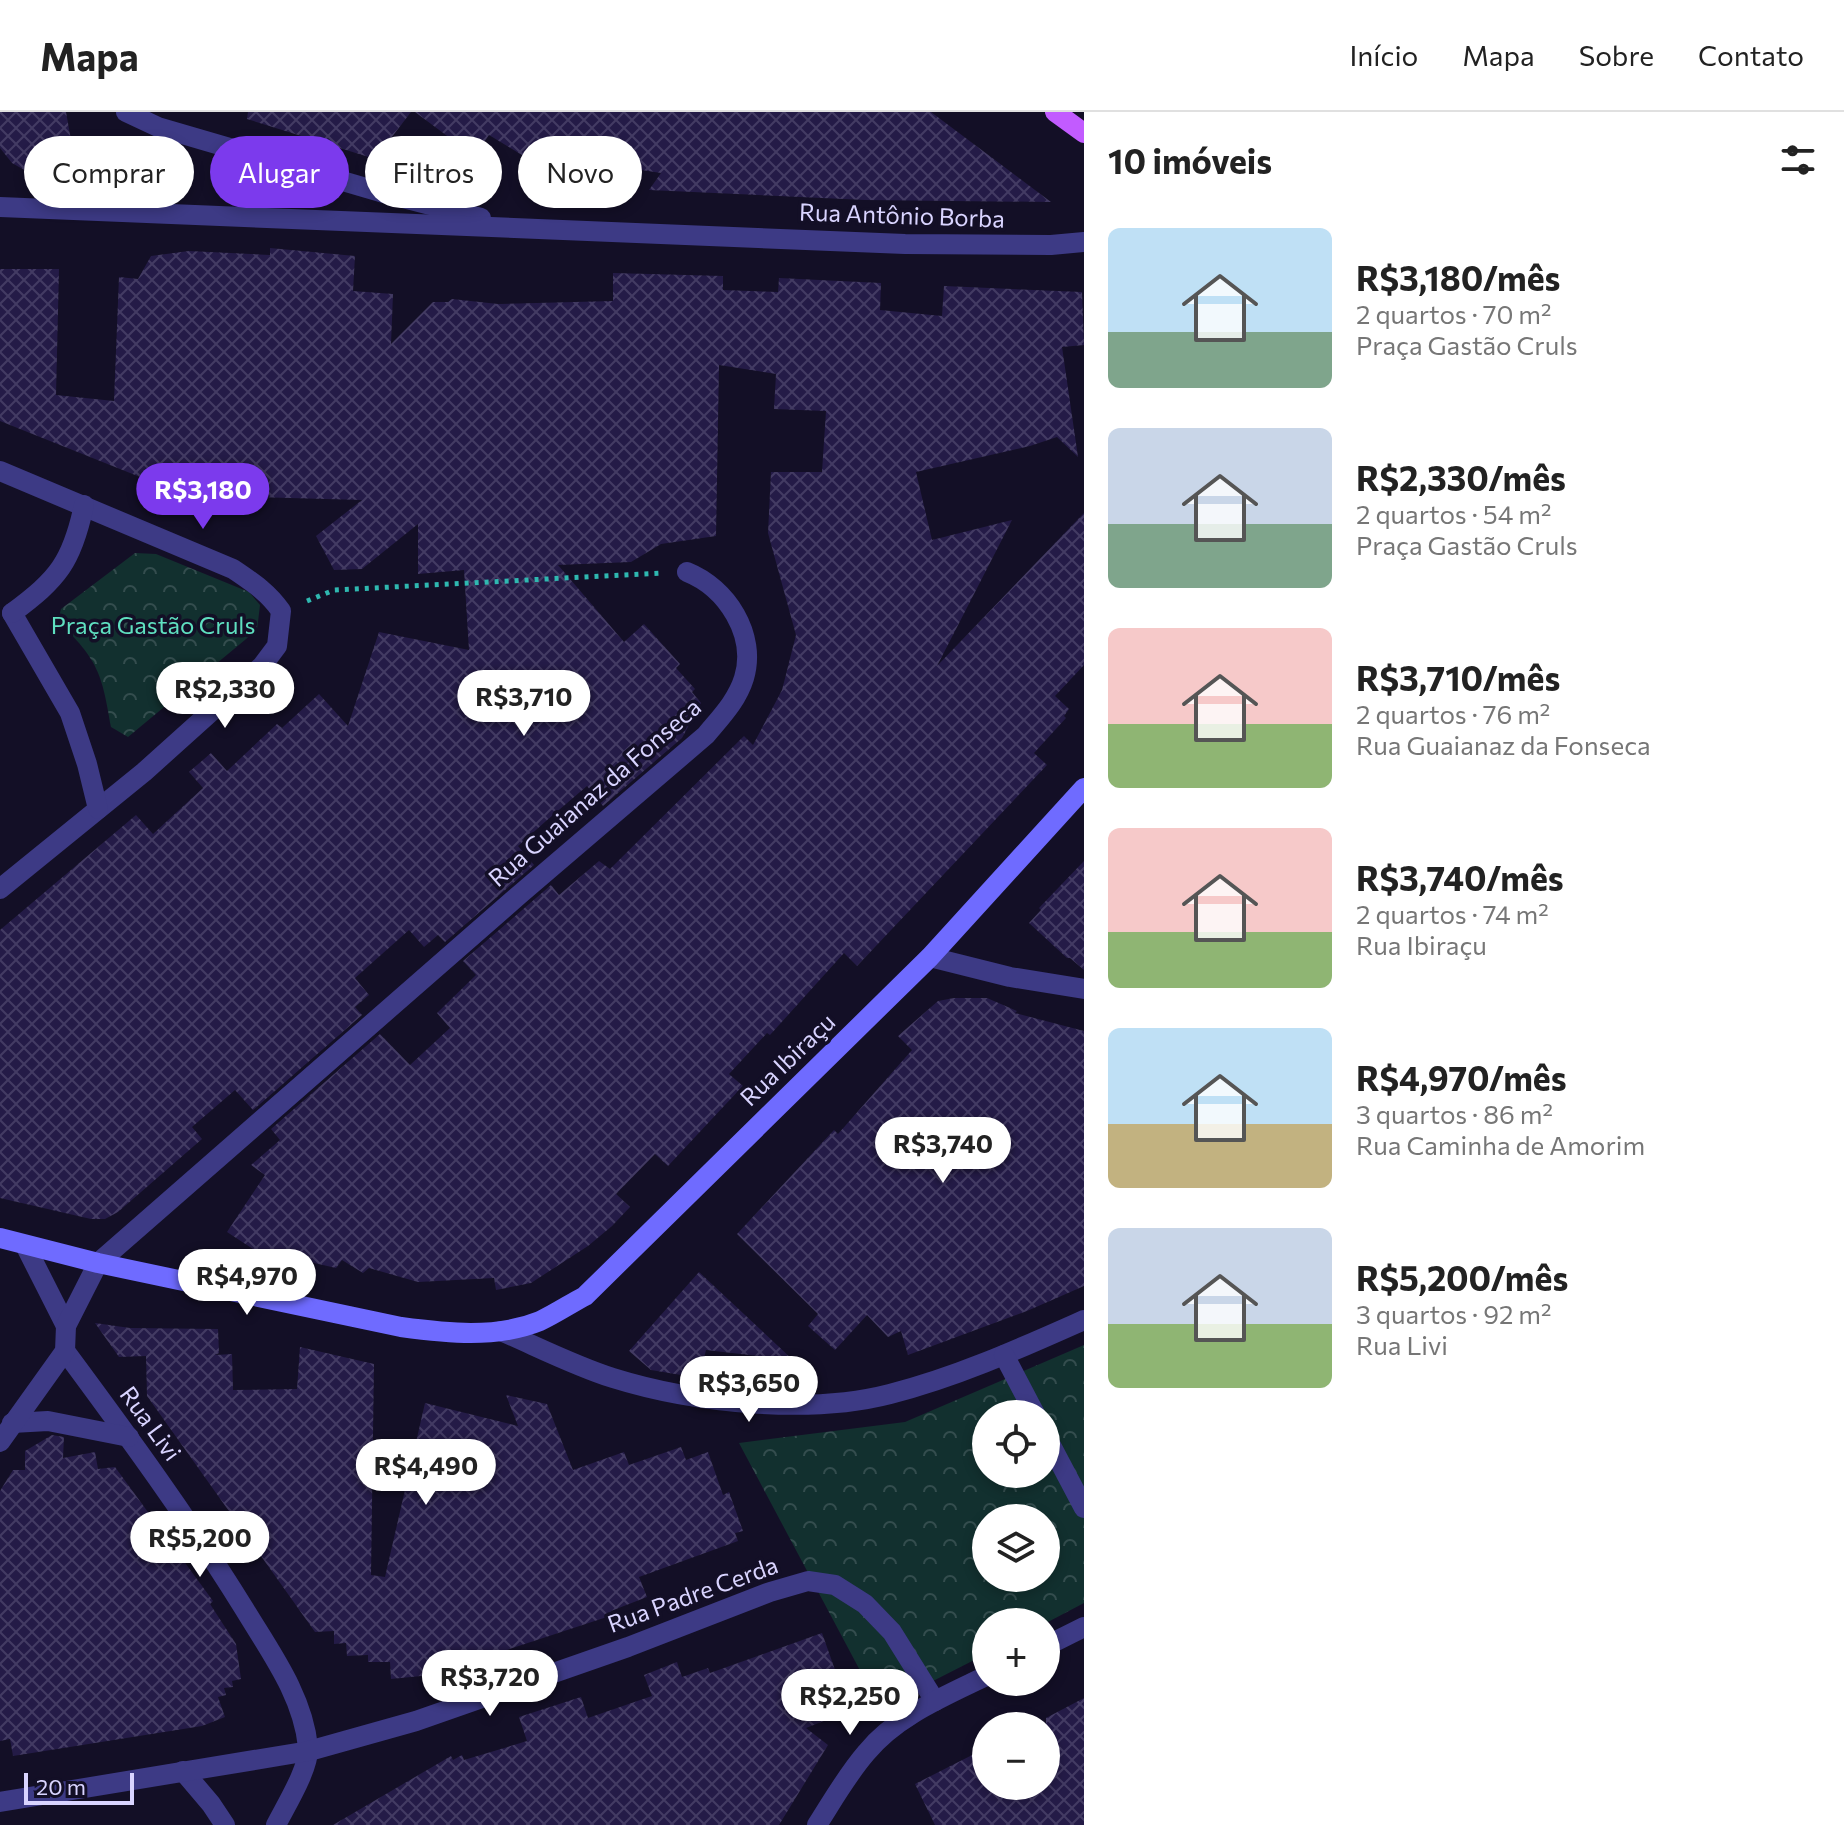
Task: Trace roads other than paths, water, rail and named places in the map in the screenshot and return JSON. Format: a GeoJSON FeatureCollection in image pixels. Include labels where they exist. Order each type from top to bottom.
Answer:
{"type":"FeatureCollection","features":[{"type":"Feature","properties":{"kind":"main road"},"geometry":{"type":"LineString","coordinates":[[1055,112],[1084,133]]}},
{"type":"Feature","properties":{"kind":"street"},"geometry":{"type":"LineString","coordinates":[[126,112],[158,127],[380,192],[520,228]]}},
{"type":"Feature","properties":{"kind":"street","name":"Rua Antônio Borba"},"geometry":{"type":"LineString","coordinates":[[0,207],[905,244],[1051,245],[1084,242]]}},
{"type":"Feature","properties":{"kind":"street"},"geometry":{"type":"LineString","coordinates":[[0,471],[233,569],[258,585],[281,611],[277,646],[262,666],[144,772],[0,889]]}},
{"type":"Feature","properties":{"kind":"street"},"geometry":{"type":"LineString","coordinates":[[84,505],[73,548],[58,575],[6,613],[70,713],[98,809]]}},
{"type":"Feature","properties":{"kind":"street","name":"Rua Guaianaz da Fonseca"},"geometry":{"type":"LineString","coordinates":[[98,1263],[706,735],[738,691],[744,677],[747,648],[743,628],[733,611],[715,589],[687,572]]}},
{"type":"Feature","properties":{"kind":"street","name":"Rua Ibiraçu"},"geometry":{"type":"LineString","coordinates":[[0,1238],[98,1263],[401,1327],[451,1334],[501,1331],[539,1321],[585,1296],[930,957],[1084,788]]}},
{"type":"Feature","properties":{"kind":"street"},"geometry":{"type":"LineString","coordinates":[[930,957],[1010,977],[1084,989]]}},
{"type":"Feature","properties":{"kind":"street"},"geometry":{"type":"LineString","coordinates":[[25,1245],[66,1326]]}},
{"type":"Feature","properties":{"kind":"street"},"geometry":{"type":"LineString","coordinates":[[0,1442],[65,1351],[66,1326],[98,1263]]}},
{"type":"Feature","properties":{"kind":"street"},"geometry":{"type":"LineString","coordinates":[[501,1331],[613,1378],[690,1397],[803,1406],[889,1395],[1004,1355],[1084,1320]]}},
{"type":"Feature","properties":{"kind":"street","name":"Rua Livi"},"geometry":{"type":"LineString","coordinates":[[65,1351],[215,1560],[287,1680],[300,1711],[309,1751]]}},
{"type":"Feature","properties":{"kind":"street"},"geometry":{"type":"LineString","coordinates":[[1004,1355],[1028,1400]]}},
{"type":"Feature","properties":{"kind":"street"},"geometry":{"type":"LineString","coordinates":[[12,1423],[48,1421],[129,1437]]}},
{"type":"Feature","properties":{"kind":"street"},"geometry":{"type":"LineString","coordinates":[[1060,1463],[1084,1508]]}},
{"type":"Feature","properties":{"kind":"street","name":"Rua Padre Cerda"},"geometry":{"type":"LineString","coordinates":[[0,1802],[309,1751],[416,1721],[628,1647],[770,1592],[808,1581],[835,1585],[865,1604],[892,1632],[935,1701]]}},
{"type":"Feature","properties":{"kind":"street"},"geometry":{"type":"LineString","coordinates":[[1060,1639],[1084,1627]]}},
{"type":"Feature","properties":{"kind":"street"},"geometry":{"type":"LineString","coordinates":[[817,1825],[868,1750],[895,1726],[972,1683]]}},
{"type":"Feature","properties":{"kind":"street"},"geometry":{"type":"LineString","coordinates":[[276,1825],[309,1751]]}},
{"type":"Feature","properties":{"kind":"street"},"geometry":{"type":"LineString","coordinates":[[183,1771],[225,1825]]}},
{"type":"Feature","properties":{"kind":"park label","name":"Praça Gastão Cruls"},"geometry":{"type":"Point","coordinates":[153,626]}}]}
